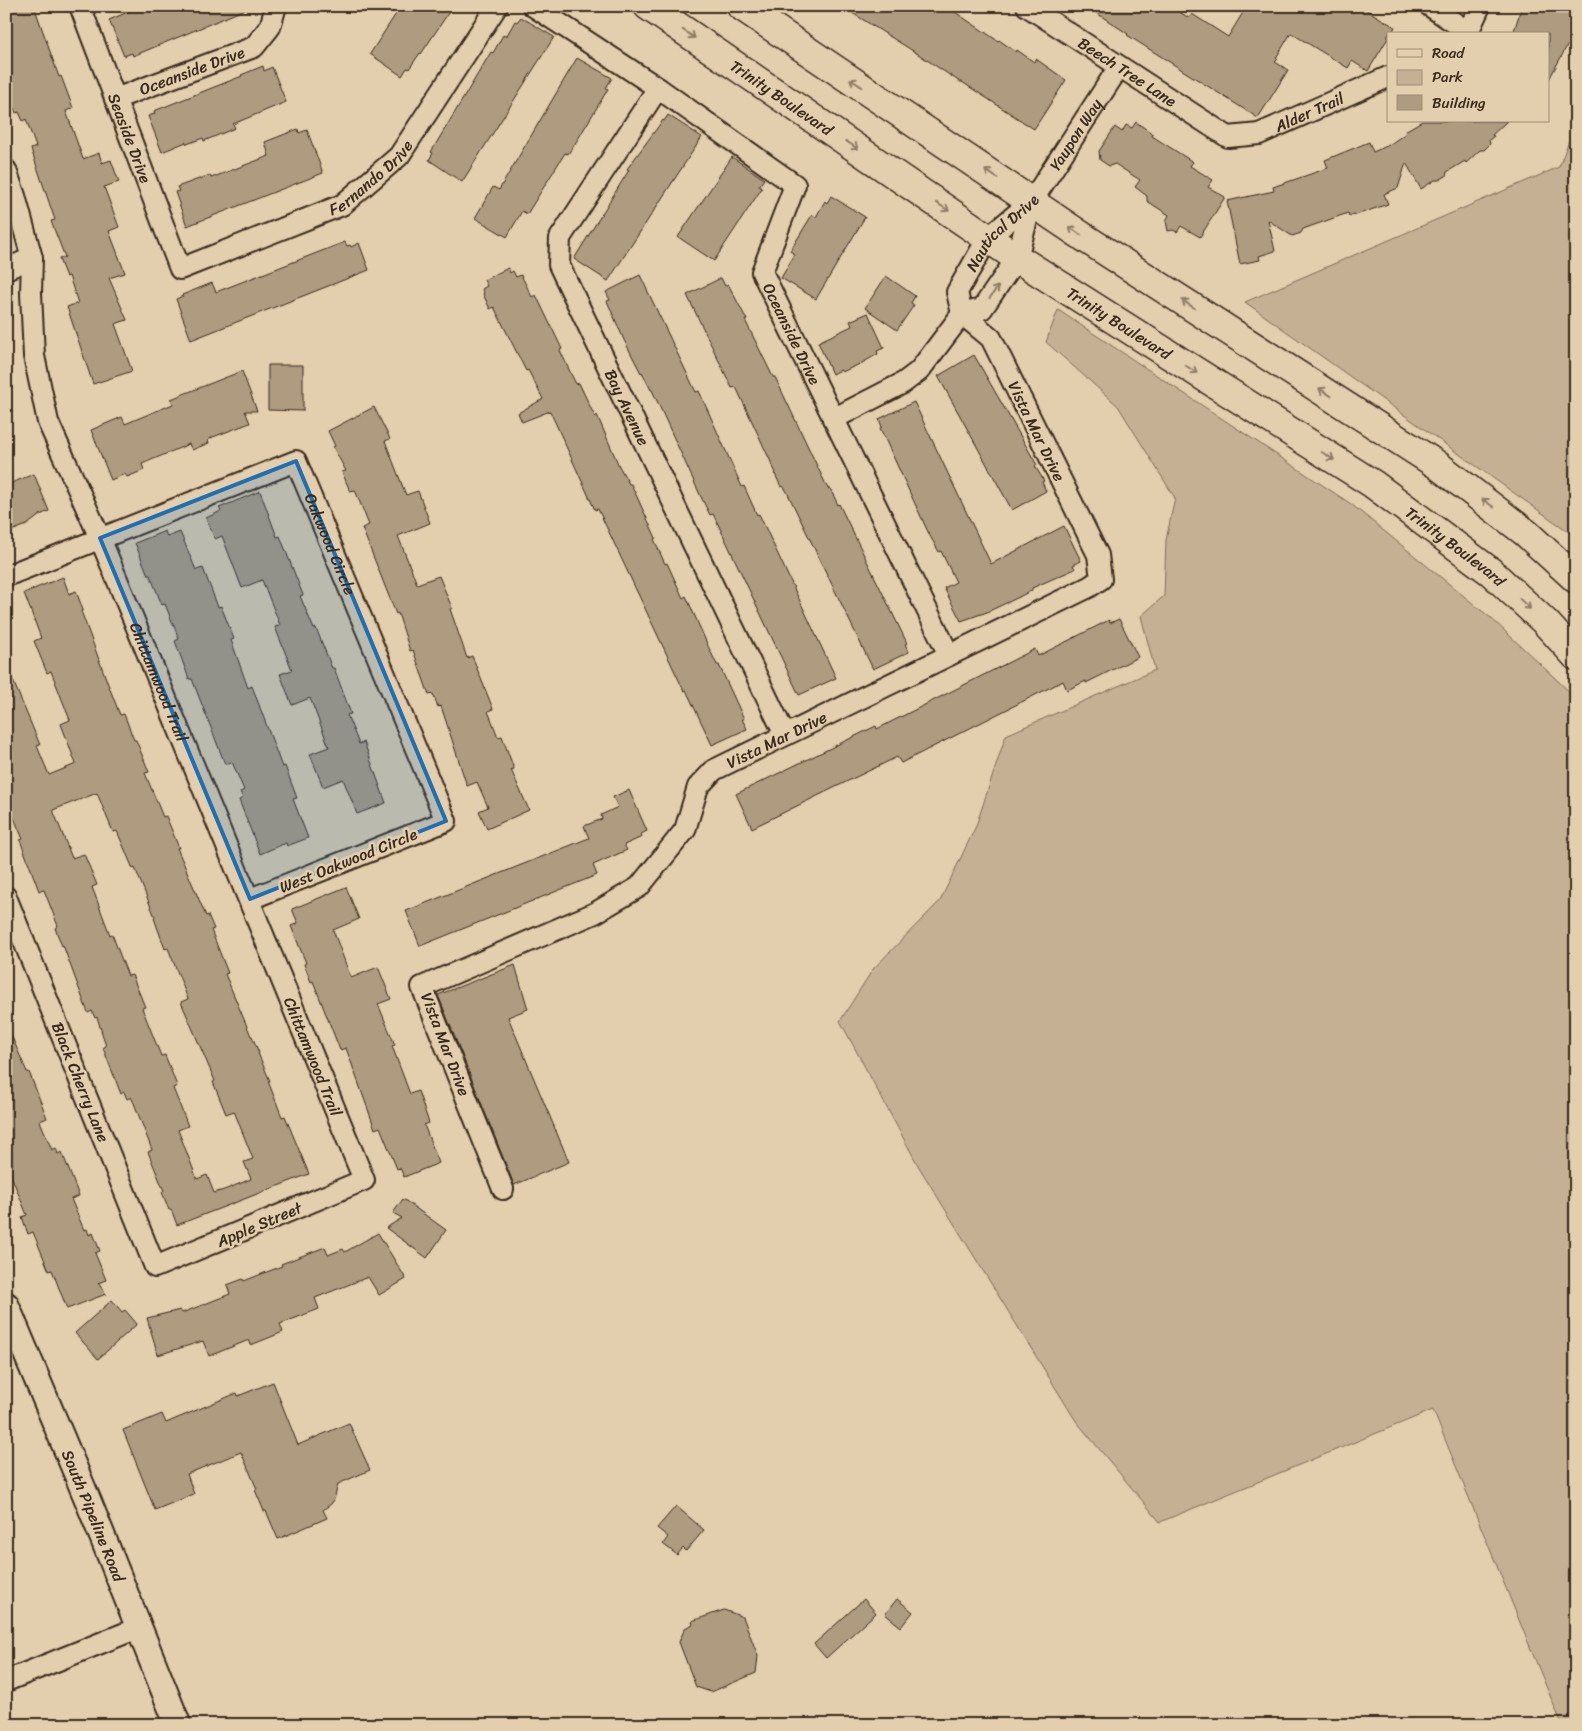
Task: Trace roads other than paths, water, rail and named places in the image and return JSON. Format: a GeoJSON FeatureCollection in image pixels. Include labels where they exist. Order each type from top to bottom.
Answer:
{"type":"FeatureCollection","features":[{"type":"Feature","properties":{"kind":"main road","name":"Trinity Boulevard"},"geometry":{"type":"LineString","coordinates":[[648,6],[1017,258],[1373,484],[1491,572],[1567,646]]}},
{"type":"Feature","properties":{"kind":"main road"},"geometry":{"type":"LineString","coordinates":[[741,6],[1088,240],[1436,464],[1526,533],[1576,579]]}},
{"type":"Feature","properties":{"kind":"street","name":"Seaside Drive"},"geometry":{"type":"LineString","coordinates":[[80,6],[180,269]]}},
{"type":"Feature","properties":{"kind":"street","name":"Oceanside Drive"},"geometry":{"type":"LineString","coordinates":[[115,99],[254,47],[270,28],[276,6]]}},
{"type":"Feature","properties":{"kind":"street","name":"Fernando Drive"},"geometry":{"type":"LineString","coordinates":[[180,269],[342,205],[399,156],[497,6]]}},
{"type":"Feature","properties":{"kind":"street","name":"Oceanside Drive"},"geometry":{"type":"LineString","coordinates":[[533,6],[658,88],[795,185],[762,272],[949,655]]}},
{"type":"Feature","properties":{"kind":"street","name":"Beech Tree Lane"},"geometry":{"type":"LineString","coordinates":[[1027,6],[1228,137]]}},
{"type":"Feature","properties":{"kind":"street"},"geometry":{"type":"LineString","coordinates":[[1430,6],[1465,32]]}},
{"type":"Feature","properties":{"kind":"street"},"geometry":{"type":"LineString","coordinates":[[1467,32],[1480,6]]}},
{"type":"Feature","properties":{"kind":"street","name":"Yaupon Way"},"geometry":{"type":"LineString","coordinates":[[1032,201],[1119,67]]}},
{"type":"Feature","properties":{"kind":"street","name":"Alder Trail"},"geometry":{"type":"LineString","coordinates":[[1228,137],[1259,134],[1387,77]]}},
{"type":"Feature","properties":{"kind":"street","name":"Bay Avenue"},"geometry":{"type":"LineString","coordinates":[[658,88],[560,238],[559,265],[785,735]]}},
{"type":"Feature","properties":{"kind":"street","name":"Chittamwood Trail"},"geometry":{"type":"LineString","coordinates":[[6,170],[32,258],[31,293],[34,356],[48,422],[100,538],[364,1180]]}},
{"type":"Feature","properties":{"kind":"street","name":"Nautical Drive"},"geometry":{"type":"LineString","coordinates":[[1032,201],[1017,258],[982,310],[962,314],[958,292],[988,238],[1032,201]]}},
{"type":"Feature","properties":{"kind":"street"},"geometry":{"type":"LineString","coordinates":[[6,269],[32,258]]}},
{"type":"Feature","properties":{"kind":"street"},"geometry":{"type":"LineString","coordinates":[[833,419],[903,383],[919,370],[962,314]]}},
{"type":"Feature","properties":{"kind":"street","name":"Vista Mar Drive"},"geometry":{"type":"LineString","coordinates":[[503,1189],[422,987],[595,913],[639,887],[685,830],[698,787],[714,770],[1101,579],[1098,555],[991,338],[962,314]]}},
{"type":"Feature","properties":{"kind":"street","name":"Oakwood Circle"},"geometry":{"type":"LineString","coordinates":[[100,538],[296,461],[446,821]]}},
{"type":"Feature","properties":{"kind":"street"},"geometry":{"type":"LineString","coordinates":[[6,576],[100,538]]}},
{"type":"Feature","properties":{"kind":"street","name":"West Oakwood Circle"},"geometry":{"type":"LineString","coordinates":[[250,899],[446,821]]}},
{"type":"Feature","properties":{"kind":"street","name":"Black Cherry Lane"},"geometry":{"type":"LineString","coordinates":[[6,897],[155,1267]]}},
{"type":"Feature","properties":{"kind":"street","name":"Apple Street"},"geometry":{"type":"LineString","coordinates":[[155,1267],[364,1180]]}},
{"type":"Feature","properties":{"kind":"street","name":"South Pipeline Road"},"geometry":{"type":"LineString","coordinates":[[8,1316],[89,1502],[178,1725]]}},
{"type":"Feature","properties":{"kind":"street"},"geometry":{"type":"LineString","coordinates":[[6,1681],[138,1628]]}}]}
